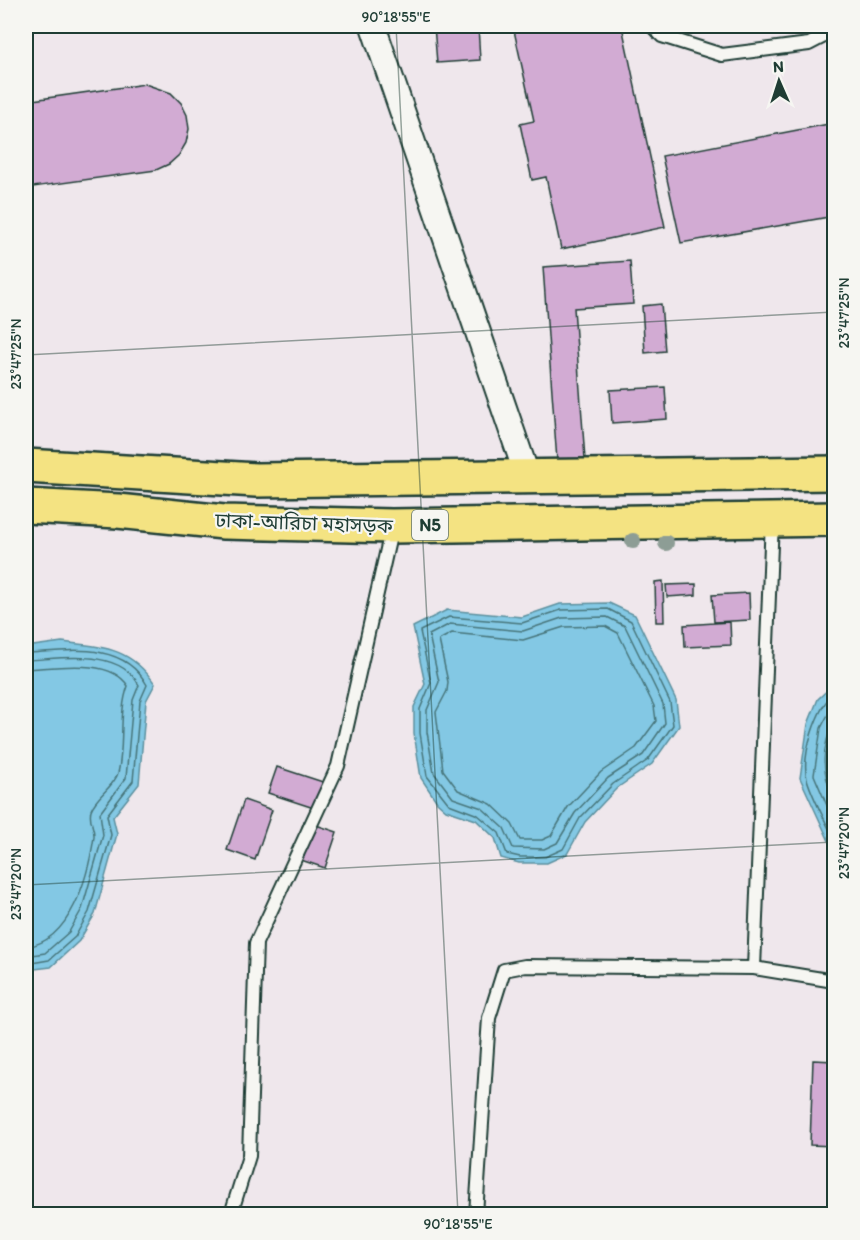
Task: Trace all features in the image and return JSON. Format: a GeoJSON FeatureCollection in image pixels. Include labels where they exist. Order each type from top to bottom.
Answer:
{"type":"FeatureCollection","features":[{"type":"Feature","properties":{"kind":"highway"},"geometry":{"type":"LineString","coordinates":[[26,466],[255,480],[834,473]]}},
{"type":"Feature","properties":{"kind":"highway","name":"ঢাকা-আরিচা মহাসড়ক"},"geometry":{"type":"LineString","coordinates":[[26,506],[118,511],[224,522],[392,526],[834,519]]}},
{"type":"Feature","properties":{"kind":"street"},"geometry":{"type":"LineString","coordinates":[[373,26],[528,478]]}},
{"type":"Feature","properties":{"kind":"lane"},"geometry":{"type":"LineString","coordinates":[[652,26],[662,36],[723,55],[809,44],[834,31]]}},
{"type":"Feature","properties":{"kind":"lane"},"geometry":{"type":"LineString","coordinates":[[753,968],[772,519]]}},
{"type":"Feature","properties":{"kind":"lane"},"geometry":{"type":"LineString","coordinates":[[231,1215],[249,1156],[255,942],[338,766],[392,526]]}},
{"type":"Feature","properties":{"kind":"lane"},"geometry":{"type":"LineString","coordinates":[[476,1215],[489,1018],[504,970],[525,966],[753,968],[834,981]]}},
{"type":"Feature","properties":{"kind":"water"},"geometry":{"type":"Polygon","coordinates":[[[609,603],[635,615],[676,700],[679,726],[652,764],[617,788],[585,822],[567,854],[547,863],[519,863],[501,858],[495,838],[476,820],[446,810],[437,802],[421,778],[414,733],[414,707],[425,684],[413,627],[447,610],[522,617],[560,604],[609,603]]]}},
{"type":"Feature","properties":{"kind":"water"},"geometry":{"type":"Polygon","coordinates":[[[62,642],[115,651],[136,663],[155,684],[146,701],[139,784],[113,817],[117,834],[95,914],[79,941],[51,967],[27,970],[26,647],[62,642]]]}},
{"type":"Feature","properties":{"kind":"water"},"geometry":{"type":"Polygon","coordinates":[[[834,684],[834,852],[800,778],[808,724],[818,699],[834,684]]]}},
{"type":"Feature","properties":{"kind":"building"},"geometry":{"type":"Polygon","coordinates":[[[434,26],[478,26],[480,60],[437,63],[434,26]]]}},
{"type":"Feature","properties":{"kind":"building"},"geometry":{"type":"Polygon","coordinates":[[[513,26],[622,26],[665,227],[561,249],[546,177],[532,180],[520,124],[534,121],[513,26]]]}},
{"type":"Feature","properties":{"kind":"building"},"geometry":{"type":"Polygon","coordinates":[[[145,84],[171,93],[181,103],[187,115],[189,129],[186,143],[179,155],[169,164],[156,170],[26,188],[26,101],[145,84]]]}},
{"type":"Feature","properties":{"kind":"building"},"geometry":{"type":"Polygon","coordinates":[[[834,123],[834,216],[681,243],[662,156],[834,123]]]}},
{"type":"Feature","properties":{"kind":"building"},"geometry":{"type":"Polygon","coordinates":[[[630,261],[633,304],[574,308],[585,459],[557,461],[543,267],[630,261]]]}},
{"type":"Feature","properties":{"kind":"building"},"geometry":{"type":"Polygon","coordinates":[[[661,304],[665,351],[645,353],[642,306],[661,304]]]}},
{"type":"Feature","properties":{"kind":"building"},"geometry":{"type":"Polygon","coordinates":[[[665,387],[667,419],[612,423],[610,390],[665,387]]]}},
{"type":"Feature","properties":{"kind":"building"},"geometry":{"type":"Polygon","coordinates":[[[663,581],[664,622],[656,622],[655,582],[663,581]]]}},
{"type":"Feature","properties":{"kind":"building"},"geometry":{"type":"Polygon","coordinates":[[[696,584],[696,595],[667,597],[666,585],[696,584]]]}},
{"type":"Feature","properties":{"kind":"building"},"geometry":{"type":"Polygon","coordinates":[[[749,593],[750,620],[714,622],[712,595],[749,593]]]}},
{"type":"Feature","properties":{"kind":"building"},"geometry":{"type":"Polygon","coordinates":[[[730,622],[731,645],[685,647],[684,625],[730,622]]]}},
{"type":"Feature","properties":{"kind":"building"},"geometry":{"type":"Polygon","coordinates":[[[277,767],[332,785],[323,811],[268,793],[277,767]]]}},
{"type":"Feature","properties":{"kind":"building"},"geometry":{"type":"Polygon","coordinates":[[[244,800],[272,810],[255,860],[227,850],[244,800]]]}},
{"type":"Feature","properties":{"kind":"building"},"geometry":{"type":"Polygon","coordinates":[[[304,821],[337,832],[325,868],[292,857],[304,821]]]}},
{"type":"Feature","properties":{"kind":"building"},"geometry":{"type":"Polygon","coordinates":[[[813,1060],[834,1061],[834,1146],[810,1145],[813,1060]]]}}]}
